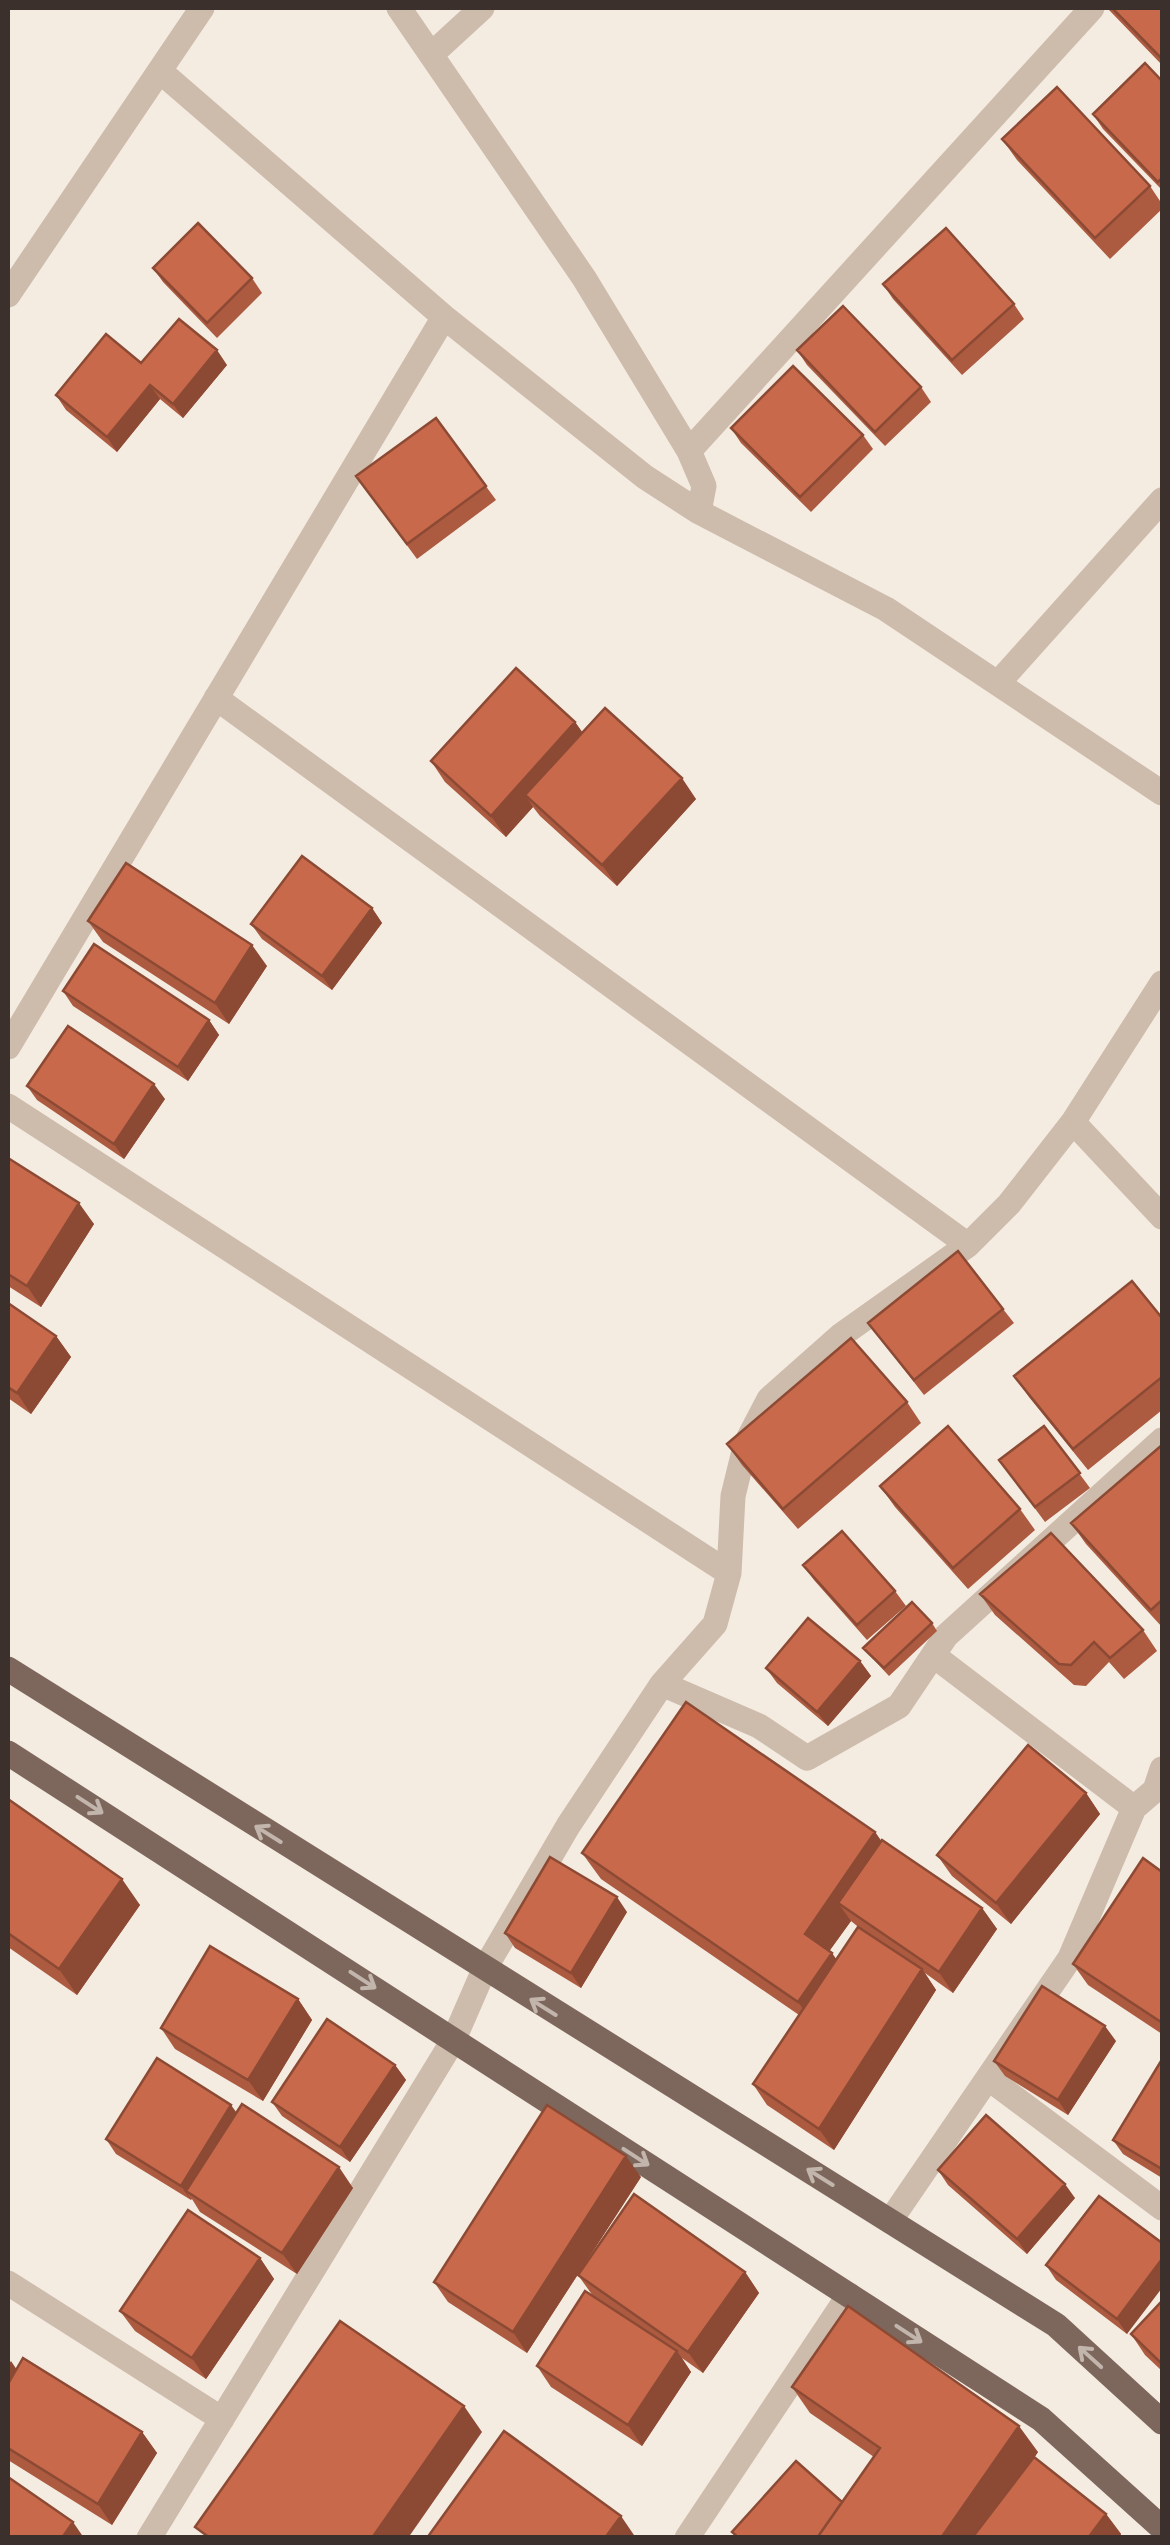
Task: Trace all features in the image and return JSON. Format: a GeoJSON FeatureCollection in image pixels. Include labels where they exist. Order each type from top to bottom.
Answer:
{"type":"FeatureCollection","features":[{"type":"Feature","properties":{"kind":"main road"},"geometry":{"type":"LineString","coordinates":[[8,1669],[1056,2325],[1162,2422]]}},
{"type":"Feature","properties":{"kind":"main road"},"geometry":{"type":"LineString","coordinates":[[8,1752],[1040,2420],[1162,2528]]}},
{"type":"Feature","properties":{"kind":"street"},"geometry":{"type":"LineString","coordinates":[[8,295],[202,8]]}},
{"type":"Feature","properties":{"kind":"street"},"geometry":{"type":"LineString","coordinates":[[399,8],[584,278],[689,451],[704,486],[699,512]]}},
{"type":"Feature","properties":{"kind":"street"},"geometry":{"type":"LineString","coordinates":[[433,53],[482,8]]}},
{"type":"Feature","properties":{"kind":"street"},"geometry":{"type":"LineString","coordinates":[[689,451],[1092,8]]}},
{"type":"Feature","properties":{"kind":"street"},"geometry":{"type":"LineString","coordinates":[[161,72],[444,317],[645,476],[699,512],[886,609],[1162,792]]}},
{"type":"Feature","properties":{"kind":"street"},"geometry":{"type":"LineString","coordinates":[[8,1047],[444,317]]}},
{"type":"Feature","properties":{"kind":"street"},"geometry":{"type":"LineString","coordinates":[[998,683],[1162,500]]}},
{"type":"Feature","properties":{"kind":"street"},"geometry":{"type":"LineString","coordinates":[[216,698],[968,1245]]}},
{"type":"Feature","properties":{"kind":"street"},"geometry":{"type":"LineString","coordinates":[[150,2538],[454,2039],[484,1970],[568,1826],[662,1684],[715,1624],[729,1572],[733,1496],[746,1443],[769,1399],[840,1336],[968,1245],[1009,1204],[1072,1122],[1162,982]]}},
{"type":"Feature","properties":{"kind":"street"},"geometry":{"type":"LineString","coordinates":[[8,1106],[729,1572]]}},
{"type":"Feature","properties":{"kind":"street"},"geometry":{"type":"LineString","coordinates":[[1072,1122],[1162,1217]]}},
{"type":"Feature","properties":{"kind":"street"},"geometry":{"type":"LineString","coordinates":[[662,1684],[759,1726],[807,1758],[899,1706],[946,1636],[1162,1440]]}},
{"type":"Feature","properties":{"kind":"street"},"geometry":{"type":"LineString","coordinates":[[934,1655],[1134,1808]]}},
{"type":"Feature","properties":{"kind":"street"},"geometry":{"type":"LineString","coordinates":[[890,2221],[1070,1958],[1134,1808],[1160,1785]]}},
{"type":"Feature","properties":{"kind":"street"},"geometry":{"type":"LineString","coordinates":[[988,2078],[1162,2208]]}},
{"type":"Feature","properties":{"kind":"street"},"geometry":{"type":"LineString","coordinates":[[8,2284],[222,2419]]}},
{"type":"Feature","properties":{"kind":"street"},"geometry":{"type":"LineString","coordinates":[[687,2538],[849,2295]]}},
{"type":"Feature","properties":{"kind":"building"},"geometry":{"type":"Polygon","coordinates":[[[1112,8],[1162,8],[1162,59],[1112,8]]]}},
{"type":"Feature","properties":{"kind":"building"},"geometry":{"type":"Polygon","coordinates":[[[1145,63],[1162,81],[1162,178],[1158,182],[1093,114],[1145,63]]]}},
{"type":"Feature","properties":{"kind":"building"},"geometry":{"type":"Polygon","coordinates":[[[1057,87],[1150,186],[1095,238],[1002,139],[1057,87]]]}},
{"type":"Feature","properties":{"kind":"building"},"geometry":{"type":"Polygon","coordinates":[[[198,223],[252,278],[207,323],[153,268],[198,223]]]}},
{"type":"Feature","properties":{"kind":"building"},"geometry":{"type":"Polygon","coordinates":[[[946,228],[1014,304],[952,360],[883,284],[946,228]]]}},
{"type":"Feature","properties":{"kind":"building"},"geometry":{"type":"Polygon","coordinates":[[[843,306],[921,387],[875,432],[797,350],[843,306]]]}},
{"type":"Feature","properties":{"kind":"building"},"geometry":{"type":"Polygon","coordinates":[[[179,319],[217,350],[173,404],[150,385],[107,437],[56,395],[106,334],[141,363],[179,319]]]}},
{"type":"Feature","properties":{"kind":"building"},"geometry":{"type":"Polygon","coordinates":[[[793,366],[863,435],[800,497],[731,428],[793,366]]]}},
{"type":"Feature","properties":{"kind":"building"},"geometry":{"type":"Polygon","coordinates":[[[436,418],[486,486],[407,544],[356,476],[436,418]]]}},
{"type":"Feature","properties":{"kind":"building"},"geometry":{"type":"Polygon","coordinates":[[[516,668],[575,722],[491,816],[431,761],[516,668]]]}},
{"type":"Feature","properties":{"kind":"building"},"geometry":{"type":"Polygon","coordinates":[[[605,708],[682,778],[602,865],[525,795],[605,708]]]}},
{"type":"Feature","properties":{"kind":"building"},"geometry":{"type":"Polygon","coordinates":[[[302,856],[372,908],[322,976],[251,924],[302,856]]]}},
{"type":"Feature","properties":{"kind":"building"},"geometry":{"type":"Polygon","coordinates":[[[126,863],[252,945],[215,1003],[88,921],[126,863]]]}},
{"type":"Feature","properties":{"kind":"building"},"geometry":{"type":"Polygon","coordinates":[[[94,944],[209,1020],[178,1067],[63,991],[94,944]]]}},
{"type":"Feature","properties":{"kind":"building"},"geometry":{"type":"Polygon","coordinates":[[[68,1026],[154,1084],[114,1144],[27,1086],[68,1026]]]}},
{"type":"Feature","properties":{"kind":"building"},"geometry":{"type":"Polygon","coordinates":[[[8,1158],[79,1203],[27,1286],[8,1274],[8,1158]]]}},
{"type":"Feature","properties":{"kind":"building"},"geometry":{"type":"Polygon","coordinates":[[[958,1251],[1003,1309],[914,1380],[868,1323],[958,1251]]]}},
{"type":"Feature","properties":{"kind":"building"},"geometry":{"type":"Polygon","coordinates":[[[1132,1281],[1162,1318],[1162,1377],[1073,1449],[1014,1376],[1132,1281]]]}},
{"type":"Feature","properties":{"kind":"building"},"geometry":{"type":"Polygon","coordinates":[[[8,1303],[56,1336],[17,1393],[8,1387],[8,1303]]]}},
{"type":"Feature","properties":{"kind":"building"},"geometry":{"type":"Polygon","coordinates":[[[851,1338],[907,1402],[783,1509],[727,1444],[851,1338]]]}},
{"type":"Feature","properties":{"kind":"building"},"geometry":{"type":"Polygon","coordinates":[[[948,1426],[1020,1509],[953,1568],[880,1486],[948,1426]]]}},
{"type":"Feature","properties":{"kind":"building"},"geometry":{"type":"Polygon","coordinates":[[[1044,1426],[1080,1473],[1035,1507],[999,1460],[1044,1426]]]}},
{"type":"Feature","properties":{"kind":"building"},"geometry":{"type":"Polygon","coordinates":[[[1162,1445],[1162,1600],[1151,1610],[1071,1523],[1162,1445]]]}},
{"type":"Feature","properties":{"kind":"building"},"geometry":{"type":"Polygon","coordinates":[[[842,1531],[895,1591],[857,1625],[803,1565],[842,1531]]]}},
{"type":"Feature","properties":{"kind":"building"},"geometry":{"type":"Polygon","coordinates":[[[1051,1533],[1143,1630],[1110,1658],[1094,1642],[1071,1665],[1059,1664],[980,1594],[1051,1533]]]}},
{"type":"Feature","properties":{"kind":"building"},"geometry":{"type":"Polygon","coordinates":[[[912,1602],[932,1623],[884,1668],[863,1648],[912,1602]]]}},
{"type":"Feature","properties":{"kind":"building"},"geometry":{"type":"Polygon","coordinates":[[[808,1618],[860,1661],[817,1712],[766,1668],[808,1618]]]}},
{"type":"Feature","properties":{"kind":"building"},"geometry":{"type":"Polygon","coordinates":[[[686,1702],[875,1832],[805,1934],[832,1953],[798,2002],[582,1853],[686,1702]]]}},
{"type":"Feature","properties":{"kind":"building"},"geometry":{"type":"Polygon","coordinates":[[[1028,1745],[1086,1793],[996,1903],[937,1855],[1028,1745]]]}},
{"type":"Feature","properties":{"kind":"building"},"geometry":{"type":"Polygon","coordinates":[[[8,1799],[122,1879],[59,1969],[8,1933],[8,1799]]]}},
{"type":"Feature","properties":{"kind":"building"},"geometry":{"type":"Polygon","coordinates":[[[882,1840],[982,1908],[939,1972],[838,1903],[882,1840]]]}},
{"type":"Feature","properties":{"kind":"building"},"geometry":{"type":"Polygon","coordinates":[[[550,1857],[617,1897],[571,1973],[505,1933],[550,1857]]]}},
{"type":"Feature","properties":{"kind":"building"},"geometry":{"type":"Polygon","coordinates":[[[1143,1858],[1162,1872],[1161,2022],[1073,1964],[1143,1858]]]}},
{"type":"Feature","properties":{"kind":"building"},"geometry":{"type":"Polygon","coordinates":[[[858,1927],[922,1969],[819,2129],[753,2084],[858,1927]]]}},
{"type":"Feature","properties":{"kind":"building"},"geometry":{"type":"Polygon","coordinates":[[[210,1946],[298,1999],[248,2080],[161,2028],[210,1946]]]}},
{"type":"Feature","properties":{"kind":"building"},"geometry":{"type":"Polygon","coordinates":[[[1042,1986],[1105,2026],[1058,2100],[994,2061],[1042,1986]]]}},
{"type":"Feature","properties":{"kind":"building"},"geometry":{"type":"Polygon","coordinates":[[[327,2019],[395,2065],[340,2147],[272,2102],[327,2019]]]}},
{"type":"Feature","properties":{"kind":"building"},"geometry":{"type":"Polygon","coordinates":[[[157,2058],[231,2105],[181,2186],[106,2139],[157,2058]]]}},
{"type":"Feature","properties":{"kind":"building"},"geometry":{"type":"Polygon","coordinates":[[[1162,2062],[1162,2169],[1113,2140],[1162,2062]]]}},
{"type":"Feature","properties":{"kind":"building"},"geometry":{"type":"Polygon","coordinates":[[[242,2104],[339,2167],[282,2253],[186,2191],[242,2104]]]}},
{"type":"Feature","properties":{"kind":"building"},"geometry":{"type":"Polygon","coordinates":[[[547,2105],[626,2156],[513,2332],[434,2282],[547,2105]]]}},
{"type":"Feature","properties":{"kind":"building"},"geometry":{"type":"Polygon","coordinates":[[[986,2115],[1065,2184],[1017,2239],[938,2170],[986,2115]]]}},
{"type":"Feature","properties":{"kind":"building"},"geometry":{"type":"Polygon","coordinates":[[[634,2194],[745,2272],[688,2352],[578,2275],[634,2194]]]}},
{"type":"Feature","properties":{"kind":"building"},"geometry":{"type":"Polygon","coordinates":[[[1099,2196],[1162,2243],[1162,2259],[1117,2319],[1046,2265],[1099,2196]]]}},
{"type":"Feature","properties":{"kind":"building"},"geometry":{"type":"Polygon","coordinates":[[[188,2210],[260,2258],[192,2358],[120,2311],[188,2210]]]}},
{"type":"Feature","properties":{"kind":"building"},"geometry":{"type":"Polygon","coordinates":[[[585,2291],[677,2351],[628,2425],[537,2366],[585,2291]]]}},
{"type":"Feature","properties":{"kind":"building"},"geometry":{"type":"Polygon","coordinates":[[[1162,2301],[1162,2364],[1131,2334],[1162,2301]]]}},
{"type":"Feature","properties":{"kind":"building"},"geometry":{"type":"Polygon","coordinates":[[[848,2306],[1019,2426],[941,2538],[817,2538],[880,2448],[792,2387],[848,2306]]]}},
{"type":"Feature","properties":{"kind":"building"},"geometry":{"type":"Polygon","coordinates":[[[340,2321],[464,2406],[372,2538],[210,2538],[195,2527],[340,2321]]]}},
{"type":"Feature","properties":{"kind":"building"},"geometry":{"type":"Polygon","coordinates":[[[23,2358],[142,2432],[98,2504],[8,2448],[8,2384],[23,2358]]]}},
{"type":"Feature","properties":{"kind":"building"},"geometry":{"type":"Polygon","coordinates":[[[504,2431],[621,2516],[605,2538],[427,2538],[504,2431]]]}},
{"type":"Feature","properties":{"kind":"building"},"geometry":{"type":"Polygon","coordinates":[[[1034,2457],[1106,2514],[1088,2538],[972,2538],[1034,2457]]]}},
{"type":"Feature","properties":{"kind":"building"},"geometry":{"type":"Polygon","coordinates":[[[796,2461],[842,2502],[817,2538],[739,2538],[732,2532],[796,2461]]]}},
{"type":"Feature","properties":{"kind":"building"},"geometry":{"type":"Polygon","coordinates":[[[8,2477],[73,2522],[62,2538],[8,2538],[8,2477]]]}}]}
